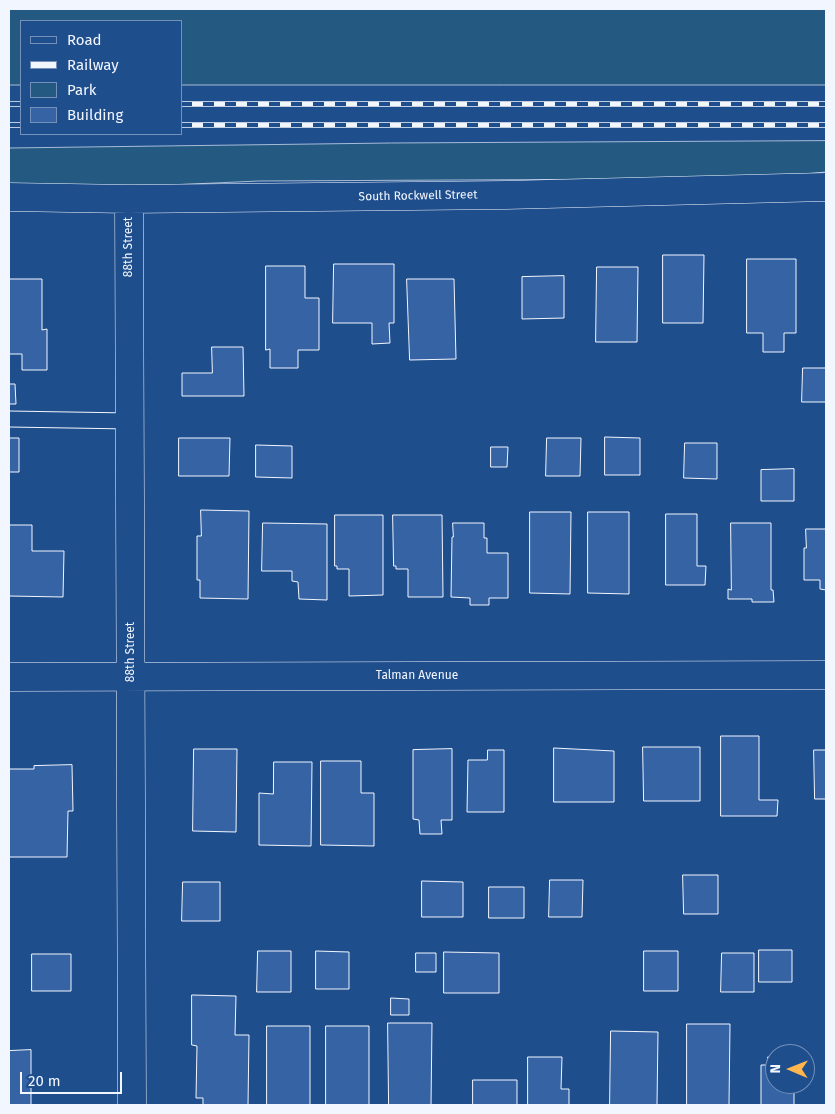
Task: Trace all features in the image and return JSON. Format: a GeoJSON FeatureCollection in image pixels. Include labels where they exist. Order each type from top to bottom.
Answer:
{"type":"FeatureCollection","features":[{"type":"Feature","properties":{"kind":"street","name":"South Rockwell Street"},"geometry":{"type":"LineString","coordinates":[[9,197],[129,199],[506,195],[826,187]]}},
{"type":"Feature","properties":{"kind":"street","name":"88th Street"},"geometry":{"type":"LineString","coordinates":[[129,199],[132,1105]]}},
{"type":"Feature","properties":{"kind":"street","name":"Talman Avenue"},"geometry":{"type":"LineString","coordinates":[[9,677],[826,675]]}},
{"type":"Feature","properties":{"kind":"lane"},"geometry":{"type":"LineString","coordinates":[[9,419],[130,421]]}},
{"type":"Feature","properties":{"kind":"green space"},"geometry":{"type":"Polygon","coordinates":[[[9,9],[826,9],[826,85],[182,85],[182,20],[20,20],[20,85],[9,85],[9,9]]]}},
{"type":"Feature","properties":{"kind":"green space"},"geometry":{"type":"Polygon","coordinates":[[[826,141],[826,172],[804,174],[650,179],[259,181],[125,187],[9,184],[9,148],[391,143],[826,141]]]}},
{"type":"Feature","properties":{"kind":"building"},"geometry":{"type":"Polygon","coordinates":[[[663,255],[704,255],[703,323],[663,323],[663,255]]]}},
{"type":"Feature","properties":{"kind":"building"},"geometry":{"type":"Polygon","coordinates":[[[747,259],[796,259],[796,333],[784,333],[784,352],[763,352],[763,333],[747,333],[747,259]]]}},
{"type":"Feature","properties":{"kind":"building"},"geometry":{"type":"Polygon","coordinates":[[[334,264],[394,264],[394,323],[389,323],[390,343],[372,344],[372,323],[333,323],[334,264]]]}},
{"type":"Feature","properties":{"kind":"building"},"geometry":{"type":"Polygon","coordinates":[[[266,266],[305,266],[305,298],[319,298],[319,350],[298,350],[298,368],[270,368],[270,349],[266,350],[266,266]]]}},
{"type":"Feature","properties":{"kind":"building"},"geometry":{"type":"Polygon","coordinates":[[[597,267],[638,267],[637,342],[596,342],[597,267]]]}},
{"type":"Feature","properties":{"kind":"building"},"geometry":{"type":"Polygon","coordinates":[[[564,276],[564,318],[522,319],[522,277],[564,276]]]}},
{"type":"Feature","properties":{"kind":"building"},"geometry":{"type":"Polygon","coordinates":[[[9,279],[42,279],[42,330],[47,329],[47,370],[22,370],[22,354],[9,354],[9,279]]]}},
{"type":"Feature","properties":{"kind":"building"},"geometry":{"type":"Polygon","coordinates":[[[407,279],[454,279],[456,359],[410,360],[407,279]]]}},
{"type":"Feature","properties":{"kind":"building"},"geometry":{"type":"Polygon","coordinates":[[[212,347],[243,347],[244,396],[182,396],[182,373],[212,373],[212,347]]]}},
{"type":"Feature","properties":{"kind":"building"},"geometry":{"type":"Polygon","coordinates":[[[803,368],[826,368],[826,402],[802,402],[803,368]]]}},
{"type":"Feature","properties":{"kind":"building"},"geometry":{"type":"Polygon","coordinates":[[[9,384],[15,384],[16,404],[9,404],[9,384]]]}},
{"type":"Feature","properties":{"kind":"building"},"geometry":{"type":"Polygon","coordinates":[[[605,437],[640,438],[640,475],[605,475],[605,437]]]}},
{"type":"Feature","properties":{"kind":"building"},"geometry":{"type":"Polygon","coordinates":[[[9,438],[19,438],[19,472],[9,472],[9,438]]]}},
{"type":"Feature","properties":{"kind":"building"},"geometry":{"type":"Polygon","coordinates":[[[179,438],[230,438],[229,476],[179,476],[179,438]]]}},
{"type":"Feature","properties":{"kind":"building"},"geometry":{"type":"Polygon","coordinates":[[[547,438],[581,438],[580,476],[546,476],[547,438]]]}},
{"type":"Feature","properties":{"kind":"building"},"geometry":{"type":"Polygon","coordinates":[[[685,443],[717,443],[717,479],[684,478],[685,443]]]}},
{"type":"Feature","properties":{"kind":"building"},"geometry":{"type":"Polygon","coordinates":[[[256,445],[292,446],[292,478],[256,477],[256,445]]]}},
{"type":"Feature","properties":{"kind":"building"},"geometry":{"type":"Polygon","coordinates":[[[491,447],[508,447],[507,467],[491,467],[491,447]]]}},
{"type":"Feature","properties":{"kind":"building"},"geometry":{"type":"Polygon","coordinates":[[[794,469],[794,501],[761,501],[761,470],[794,469]]]}},
{"type":"Feature","properties":{"kind":"building"},"geometry":{"type":"Polygon","coordinates":[[[201,510],[249,511],[248,599],[200,598],[200,580],[197,580],[197,536],[201,536],[201,510]]]}},
{"type":"Feature","properties":{"kind":"building"},"geometry":{"type":"Polygon","coordinates":[[[530,512],[571,512],[570,594],[530,593],[530,512]]]}},
{"type":"Feature","properties":{"kind":"building"},"geometry":{"type":"Polygon","coordinates":[[[588,512],[629,512],[629,594],[588,593],[588,512]]]}},
{"type":"Feature","properties":{"kind":"building"},"geometry":{"type":"Polygon","coordinates":[[[666,514],[697,514],[697,566],[706,566],[705,585],[666,585],[666,514]]]}},
{"type":"Feature","properties":{"kind":"building"},"geometry":{"type":"Polygon","coordinates":[[[335,515],[383,515],[383,595],[349,596],[349,569],[337,569],[337,566],[335,566],[335,515]]]}},
{"type":"Feature","properties":{"kind":"building"},"geometry":{"type":"Polygon","coordinates":[[[393,515],[442,515],[443,597],[408,597],[408,569],[396,569],[396,566],[394,566],[393,515]]]}},
{"type":"Feature","properties":{"kind":"building"},"geometry":{"type":"Polygon","coordinates":[[[263,523],[327,524],[327,600],[299,599],[298,582],[292,581],[292,571],[262,571],[263,523]]]}},
{"type":"Feature","properties":{"kind":"building"},"geometry":{"type":"Polygon","coordinates":[[[453,523],[484,523],[487,553],[508,553],[508,598],[489,598],[489,605],[470,605],[470,598],[451,597],[453,523]]]}},
{"type":"Feature","properties":{"kind":"building"},"geometry":{"type":"Polygon","coordinates":[[[731,523],[771,523],[771,590],[773,590],[774,602],[752,602],[752,599],[728,599],[728,589],[731,590],[731,523]]]}},
{"type":"Feature","properties":{"kind":"building"},"geometry":{"type":"Polygon","coordinates":[[[9,525],[32,525],[32,551],[64,551],[63,597],[9,596],[9,525]]]}},
{"type":"Feature","properties":{"kind":"building"},"geometry":{"type":"Polygon","coordinates":[[[806,529],[826,529],[826,590],[820,589],[820,580],[804,580],[806,529]]]}},
{"type":"Feature","properties":{"kind":"building"},"geometry":{"type":"Polygon","coordinates":[[[721,736],[759,736],[759,800],[778,800],[777,816],[721,816],[721,736]]]}},
{"type":"Feature","properties":{"kind":"building"},"geometry":{"type":"Polygon","coordinates":[[[643,747],[700,747],[700,801],[644,801],[643,747]]]}},
{"type":"Feature","properties":{"kind":"building"},"geometry":{"type":"Polygon","coordinates":[[[554,748],[614,751],[614,802],[554,802],[554,748]]]}},
{"type":"Feature","properties":{"kind":"building"},"geometry":{"type":"Polygon","coordinates":[[[194,749],[237,749],[236,832],[193,831],[194,749]]]}},
{"type":"Feature","properties":{"kind":"building"},"geometry":{"type":"Polygon","coordinates":[[[452,749],[452,820],[441,820],[442,834],[420,834],[419,820],[413,819],[413,750],[452,749]]]}},
{"type":"Feature","properties":{"kind":"building"},"geometry":{"type":"Polygon","coordinates":[[[488,750],[504,750],[504,812],[467,812],[468,760],[487,760],[488,750]]]}},
{"type":"Feature","properties":{"kind":"building"},"geometry":{"type":"Polygon","coordinates":[[[814,750],[826,750],[826,799],[815,799],[814,750]]]}},
{"type":"Feature","properties":{"kind":"building"},"geometry":{"type":"Polygon","coordinates":[[[321,761],[361,761],[361,793],[374,793],[374,846],[321,845],[321,761]]]}},
{"type":"Feature","properties":{"kind":"building"},"geometry":{"type":"Polygon","coordinates":[[[274,762],[312,762],[311,846],[259,845],[259,793],[273,794],[274,762]]]}},
{"type":"Feature","properties":{"kind":"building"},"geometry":{"type":"Polygon","coordinates":[[[72,765],[73,811],[68,811],[67,857],[9,857],[9,769],[34,769],[34,766],[72,765]]]}},
{"type":"Feature","properties":{"kind":"building"},"geometry":{"type":"Polygon","coordinates":[[[683,875],[718,875],[718,914],[684,914],[683,875]]]}},
{"type":"Feature","properties":{"kind":"building"},"geometry":{"type":"Polygon","coordinates":[[[550,880],[583,880],[582,917],[549,917],[550,880]]]}},
{"type":"Feature","properties":{"kind":"building"},"geometry":{"type":"Polygon","coordinates":[[[422,881],[463,882],[463,917],[422,917],[422,881]]]}},
{"type":"Feature","properties":{"kind":"building"},"geometry":{"type":"Polygon","coordinates":[[[183,882],[220,882],[220,921],[182,921],[183,882]]]}},
{"type":"Feature","properties":{"kind":"building"},"geometry":{"type":"Polygon","coordinates":[[[489,887],[524,887],[524,918],[489,918],[489,887]]]}},
{"type":"Feature","properties":{"kind":"building"},"geometry":{"type":"Polygon","coordinates":[[[759,950],[792,950],[792,982],[759,982],[759,950]]]}},
{"type":"Feature","properties":{"kind":"building"},"geometry":{"type":"Polygon","coordinates":[[[258,951],[291,951],[291,992],[257,992],[258,951]]]}},
{"type":"Feature","properties":{"kind":"building"},"geometry":{"type":"Polygon","coordinates":[[[316,951],[349,952],[349,989],[316,989],[316,951]]]}},
{"type":"Feature","properties":{"kind":"building"},"geometry":{"type":"Polygon","coordinates":[[[644,951],[678,951],[678,991],[644,991],[644,951]]]}},
{"type":"Feature","properties":{"kind":"building"},"geometry":{"type":"Polygon","coordinates":[[[444,952],[499,953],[499,993],[444,993],[444,952]]]}},
{"type":"Feature","properties":{"kind":"building"},"geometry":{"type":"Polygon","coordinates":[[[416,953],[436,953],[436,972],[416,972],[416,953]]]}},
{"type":"Feature","properties":{"kind":"building"},"geometry":{"type":"Polygon","coordinates":[[[722,953],[754,953],[754,992],[721,992],[722,953]]]}},
{"type":"Feature","properties":{"kind":"building"},"geometry":{"type":"Polygon","coordinates":[[[32,954],[71,954],[71,991],[32,991],[32,954]]]}},
{"type":"Feature","properties":{"kind":"building"},"geometry":{"type":"Polygon","coordinates":[[[192,995],[236,996],[235,1035],[249,1035],[248,1105],[203,1105],[203,1098],[196,1098],[197,1046],[192,1045],[192,995]]]}},
{"type":"Feature","properties":{"kind":"building"},"geometry":{"type":"Polygon","coordinates":[[[391,998],[409,999],[409,1015],[391,1015],[391,998]]]}},
{"type":"Feature","properties":{"kind":"building"},"geometry":{"type":"Polygon","coordinates":[[[388,1023],[432,1023],[431,1105],[389,1105],[388,1023]]]}},
{"type":"Feature","properties":{"kind":"building"},"geometry":{"type":"Polygon","coordinates":[[[687,1024],[730,1024],[729,1105],[687,1105],[687,1024]]]}},
{"type":"Feature","properties":{"kind":"building"},"geometry":{"type":"Polygon","coordinates":[[[267,1026],[310,1026],[310,1105],[267,1105],[267,1026]]]}},
{"type":"Feature","properties":{"kind":"building"},"geometry":{"type":"Polygon","coordinates":[[[326,1026],[369,1026],[369,1105],[326,1105],[326,1026]]]}},
{"type":"Feature","properties":{"kind":"building"},"geometry":{"type":"Polygon","coordinates":[[[611,1031],[658,1032],[657,1105],[610,1105],[611,1031]]]}},
{"type":"Feature","properties":{"kind":"building"},"geometry":{"type":"Polygon","coordinates":[[[31,1050],[31,1105],[9,1105],[9,1051],[31,1050]]]}},
{"type":"Feature","properties":{"kind":"building"},"geometry":{"type":"Polygon","coordinates":[[[528,1057],[562,1057],[561,1089],[569,1089],[569,1105],[528,1105],[528,1057]]]}},
{"type":"Feature","properties":{"kind":"building"},"geometry":{"type":"Polygon","coordinates":[[[761,1065],[765,1065],[765,1094],[794,1094],[794,1105],[761,1105],[761,1065]]]}},
{"type":"Feature","properties":{"kind":"building"},"geometry":{"type":"Polygon","coordinates":[[[473,1080],[517,1080],[517,1105],[473,1105],[473,1080]]]}},
{"type":"Feature","properties":{"kind":"railway"},"geometry":{"type":"LineString","coordinates":[[9,104],[20,104]]}},
{"type":"Feature","properties":{"kind":"railway"},"geometry":{"type":"LineString","coordinates":[[182,104],[826,104]]}},
{"type":"Feature","properties":{"kind":"railway"},"geometry":{"type":"LineString","coordinates":[[9,125],[20,125]]}},
{"type":"Feature","properties":{"kind":"railway"},"geometry":{"type":"LineString","coordinates":[[182,125],[826,125]]}}]}
